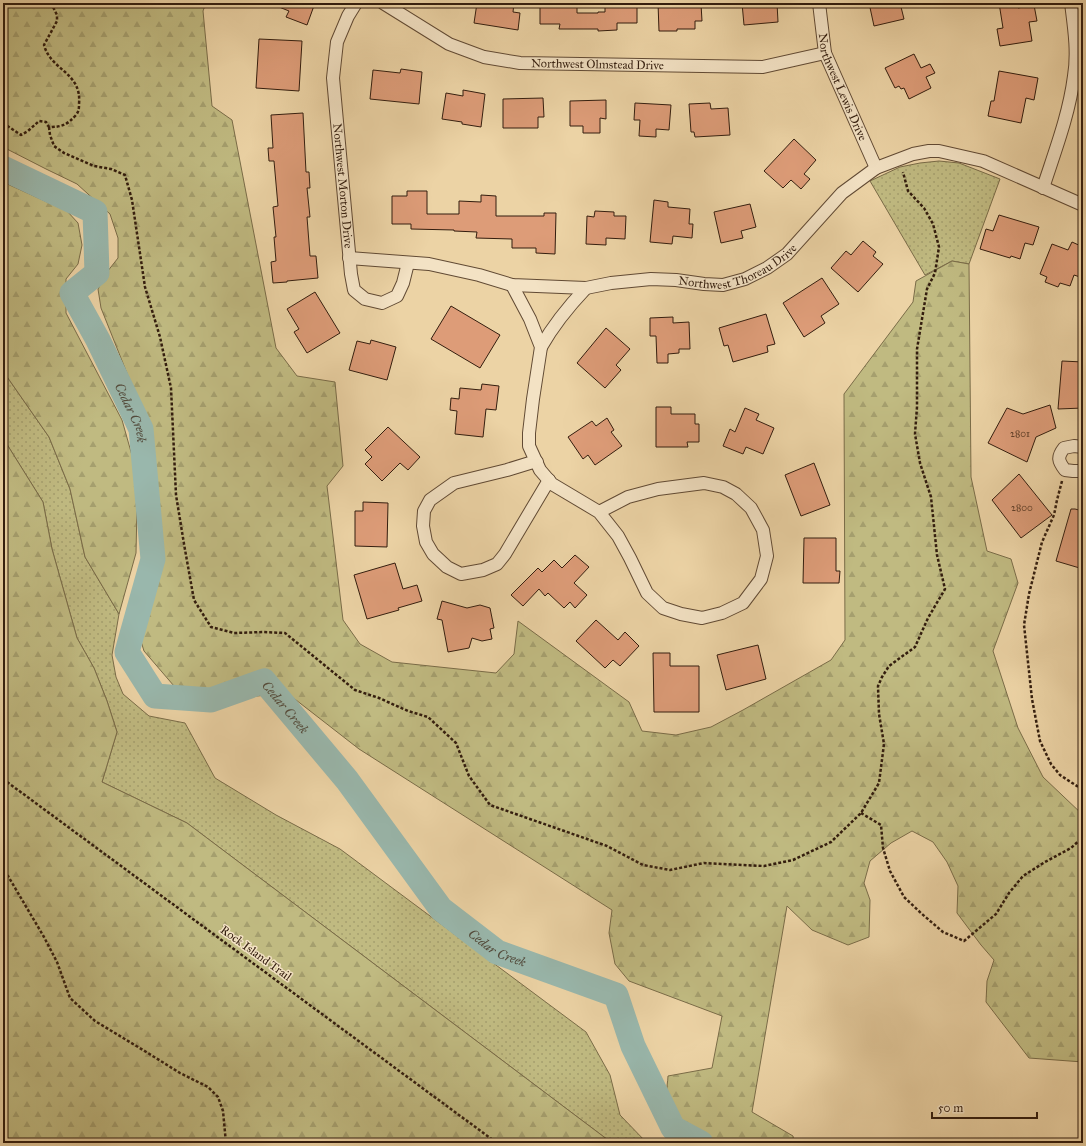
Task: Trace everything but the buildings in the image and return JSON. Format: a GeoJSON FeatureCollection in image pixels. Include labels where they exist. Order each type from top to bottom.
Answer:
{"type":"FeatureCollection","features":[{"type":"Feature","properties":{"kind":"street","name":"Northwest Morton Drive"},"geometry":{"type":"LineString","coordinates":[[356,3],[348,16],[337,42],[333,78],[350,274],[354,290],[365,299],[382,303],[396,296],[403,283],[408,263]]}},
{"type":"Feature","properties":{"kind":"street","name":"Northwest Olmstead Drive"},"geometry":{"type":"LineString","coordinates":[[383,3],[448,44],[484,57],[520,63],[763,67],[825,53]]}},
{"type":"Feature","properties":{"kind":"street","name":"Northwest Lewis Drive"},"geometry":{"type":"LineString","coordinates":[[818,3],[825,53],[876,168]]}},
{"type":"Feature","properties":{"kind":"street"},"geometry":{"type":"LineString","coordinates":[[1043,188],[1069,108],[1075,74],[1075,39],[1071,3]]}},
{"type":"Feature","properties":{"kind":"street","name":"Northwest Thoreau Drive"},"geometry":{"type":"LineString","coordinates":[[349,258],[429,264],[479,275],[512,285],[586,288],[611,283],[651,279],[723,285],[745,279],[767,268],[786,254],[842,193],[876,168],[913,154],[939,151],[983,161],[1083,205]]}},
{"type":"Feature","properties":{"kind":"street"},"geometry":{"type":"LineString","coordinates":[[512,285],[530,319],[541,347]]}},
{"type":"Feature","properties":{"kind":"street"},"geometry":{"type":"LineString","coordinates":[[586,288],[565,310],[550,330],[541,347],[529,433],[529,446],[540,470],[552,484],[599,512],[618,536],[647,593],[663,608],[681,614],[702,618],[722,613],[743,603],[761,579],[767,556],[764,530],[750,508],[736,494],[723,487],[704,483],[658,489],[628,497],[599,512]]}},
{"type":"Feature","properties":{"kind":"street"},"geometry":{"type":"LineString","coordinates":[[1083,447],[1074,446],[1064,448],[1060,453],[1059,462],[1065,470],[1083,471]]}},
{"type":"Feature","properties":{"kind":"street"},"geometry":{"type":"LineString","coordinates":[[537,462],[454,483],[430,500],[424,511],[423,526],[426,542],[433,554],[447,567],[462,574],[483,570],[497,564],[505,554],[549,480]]}},
{"type":"Feature","properties":{"kind":"path"},"geometry":{"type":"LineString","coordinates":[[49,127],[60,127],[69,123],[79,112],[80,100],[77,86],[69,75],[52,60],[46,52],[44,45],[57,21],[57,15],[51,3]]}},
{"type":"Feature","properties":{"kind":"path"},"geometry":{"type":"LineString","coordinates":[[3,123],[21,135],[39,121],[46,122],[49,127],[50,136],[54,146],[64,153],[94,166],[111,169],[125,175],[132,200],[145,287],[160,337],[171,388],[176,495],[194,600],[211,627],[234,633],[285,633],[355,690],[428,717],[456,742],[469,776],[490,805],[607,846],[642,865],[670,870],[704,863],[764,866],[793,860],[832,842],[861,813],[879,783],[884,744],[879,714],[878,686],[889,666],[915,647],[928,618],[945,589],[937,555],[931,497],[920,462],[915,434],[917,407],[916,349],[927,289],[934,273],[939,247],[934,224],[924,208],[908,191],[902,171]]}},
{"type":"Feature","properties":{"kind":"path"},"geometry":{"type":"LineString","coordinates":[[1065,470],[1054,515],[1042,542],[1029,594],[1024,626],[1032,699],[1040,742],[1051,764],[1060,775],[1083,790]]}},
{"type":"Feature","properties":{"kind":"path","name":"Rock Island Trail"},"geometry":{"type":"LineString","coordinates":[[3,779],[497,1143]]}},
{"type":"Feature","properties":{"kind":"path"},"geometry":{"type":"LineString","coordinates":[[861,813],[881,825],[883,848],[890,871],[904,897],[943,932],[964,941],[996,914],[1009,893],[1023,876],[1071,848],[1083,837]]}},
{"type":"Feature","properties":{"kind":"path"},"geometry":{"type":"LineString","coordinates":[[3,872],[8,876],[44,937],[57,962],[70,998],[95,1020],[180,1073],[208,1087],[218,1097],[223,1111],[226,1143]]}},
{"type":"Feature","properties":{"kind":"green space"},"geometry":{"type":"Polygon","coordinates":[[[3,3],[206,3],[203,11],[212,106],[232,120],[276,348],[297,376],[335,382],[343,466],[327,486],[343,620],[360,644],[392,662],[496,673],[514,654],[518,621],[629,702],[642,731],[676,735],[711,727],[831,660],[845,640],[844,394],[913,302],[916,281],[952,261],[969,264],[971,477],[987,551],[1011,559],[1018,583],[993,651],[1018,728],[1043,777],[1083,815],[1083,1062],[1029,1058],[986,1002],[987,981],[994,960],[957,913],[958,886],[947,862],[933,842],[912,831],[891,843],[870,861],[864,883],[870,900],[869,937],[848,945],[812,930],[787,906],[752,1112],[793,1136],[794,1143],[711,1143],[706,1141],[677,1116],[669,1102],[667,1094],[668,1076],[712,1068],[722,1016],[629,981],[615,964],[609,933],[612,910],[359,749],[287,693],[257,696],[199,693],[174,686],[144,651],[139,635],[159,562],[155,479],[148,426],[101,308],[98,289],[107,272],[118,258],[118,238],[110,214],[77,184],[3,147],[3,3]]]}},
{"type":"Feature","properties":{"kind":"green space"},"geometry":{"type":"Polygon","coordinates":[[[939,161],[959,163],[1000,179],[969,264],[952,261],[925,275],[870,181],[900,167],[939,161]]]}},
{"type":"Feature","properties":{"kind":"green space"},"geometry":{"type":"Polygon","coordinates":[[[3,182],[67,211],[78,223],[82,245],[78,264],[66,279],[66,313],[122,420],[133,459],[137,507],[136,553],[119,614],[85,557],[70,489],[49,437],[3,371],[3,182]]]}},
{"type":"Feature","properties":{"kind":"green space"},"geometry":{"type":"Polygon","coordinates":[[[3,371],[49,437],[70,489],[85,557],[119,614],[112,655],[116,677],[123,694],[149,716],[185,723],[215,778],[276,815],[340,849],[586,1032],[610,1075],[620,1115],[647,1143],[612,1143],[187,823],[102,782],[117,732],[94,668],[77,638],[52,549],[43,502],[3,438],[3,371]]]}},
{"type":"Feature","properties":{"kind":"green space"},"geometry":{"type":"Polygon","coordinates":[[[3,438],[43,502],[52,549],[77,638],[94,668],[117,732],[102,782],[187,823],[612,1143],[3,1143],[3,438]]]}},
{"type":"Feature","properties":{"kind":"waterway","name":"Cedar Creek"},"geometry":{"type":"LineString","coordinates":[[3,168],[95,212],[97,273],[72,293],[98,340],[141,429],[153,559],[127,652],[155,696],[211,700],[264,681],[347,780],[441,909],[497,952],[616,995],[633,1046],[673,1128],[701,1143]]}}]}
